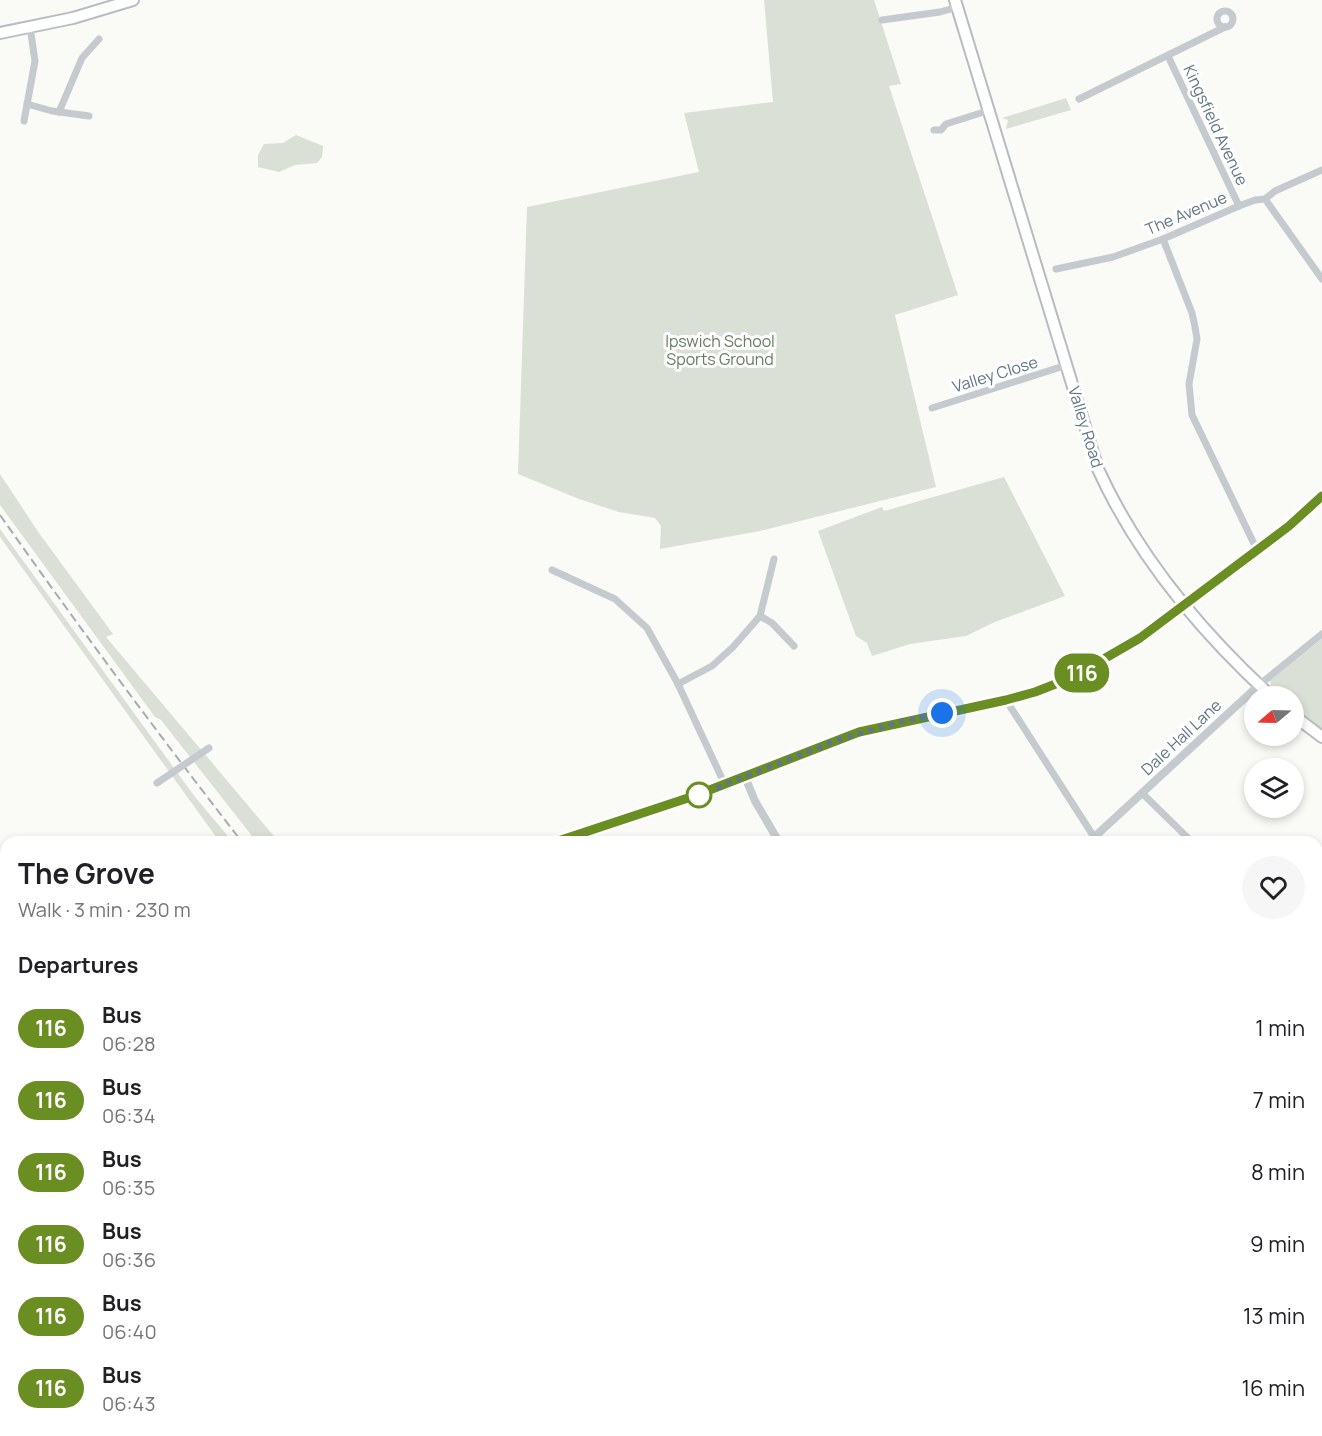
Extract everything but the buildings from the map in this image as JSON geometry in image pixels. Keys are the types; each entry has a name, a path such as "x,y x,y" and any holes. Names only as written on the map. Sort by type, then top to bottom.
{"main road":[{"path":"0,33 91,14 133,0"},
{"name":"Valley Road","path":"957,4 1095,461 1109,494 1141,547 1183,605 1259,685"},
{"path":"1304,723 1322,737"}],"street":[{"path":"882,20 940,12 957,4"},
{"path":"24,121 34,61 30,27"},
{"name":"Kingsfield Avenue","path":"1079,99 1224,27"},
{"path":"59,112 82,58 99,39"},
{"name":"Kingsfield Avenue","path":"1168,56 1239,206"},
{"path":"27,104 89,116"},
{"path":"939,132 946,124 990,110"},
{"name":"The Avenue","path":"1056,269 1113,257 1162,239 1239,206 1265,199 1275,191 1322,170"},
{"path":"1265,199 1322,279"},
{"path":"1162,239 1196,327 1197,339 1189,384 1192,415 1257,550"},
{"name":"Valley Close","path":"932,408 1067,365"},
{"path":"573,836 725,785 859,732 1006,700 1071,678 1140,638 1289,526 1322,496"},
{"path":"678,684 712,666 733,647 760,616 774,559"},
{"path":"552,570 615,599 647,628 678,684 725,785"},
{"path":"760,616 772,623 794,646"},
{"name":"Dale Hall Lane","path":"1095,836 1259,685 1322,634"},
{"path":"1006,700 1090,836"},
{"path":"157,783 209,748"},
{"path":"745,777 755,801 775,836"},
{"path":"1142,793 1186,836"}],"green space":[{"name":"Ipswich School Sports Ground","path":"764,0 874,0 901,84 889,86 958,295 895,315 936,487 760,531 660,549 661,526 655,518 619,512 579,499 518,474 527,207 699,172 684,113 773,102"},
{"path":"1066,98 1071,110 1006,129 1008,120 1002,118"},
{"path":"296,135 323,146 322,157 317,163 295,165 279,172 258,167 258,155 264,144 283,143"},
{"path":"0,474 39,533 113,634 106,637 274,836 252,836 161,720 155,717 0,505"},
{"path":"1004,477 1065,596 995,622 966,636 910,644 872,656 867,643 856,636 818,531 882,507 884,511"},
{"path":"0,529 195,797 228,836 215,836 0,537"},
{"path":"1322,639 1322,729 1304,715 1304,686 1271,686 1270,680"}],"railway":[{"path":"0,515 119,680 237,836"}],"bus line":[{"name":"116","path":"572,836 694,796 859,732 1006,700 1071,678 1140,638 1289,526 1322,496"}],"route":[{"path":"699,795 859,732 942,713"}]}
